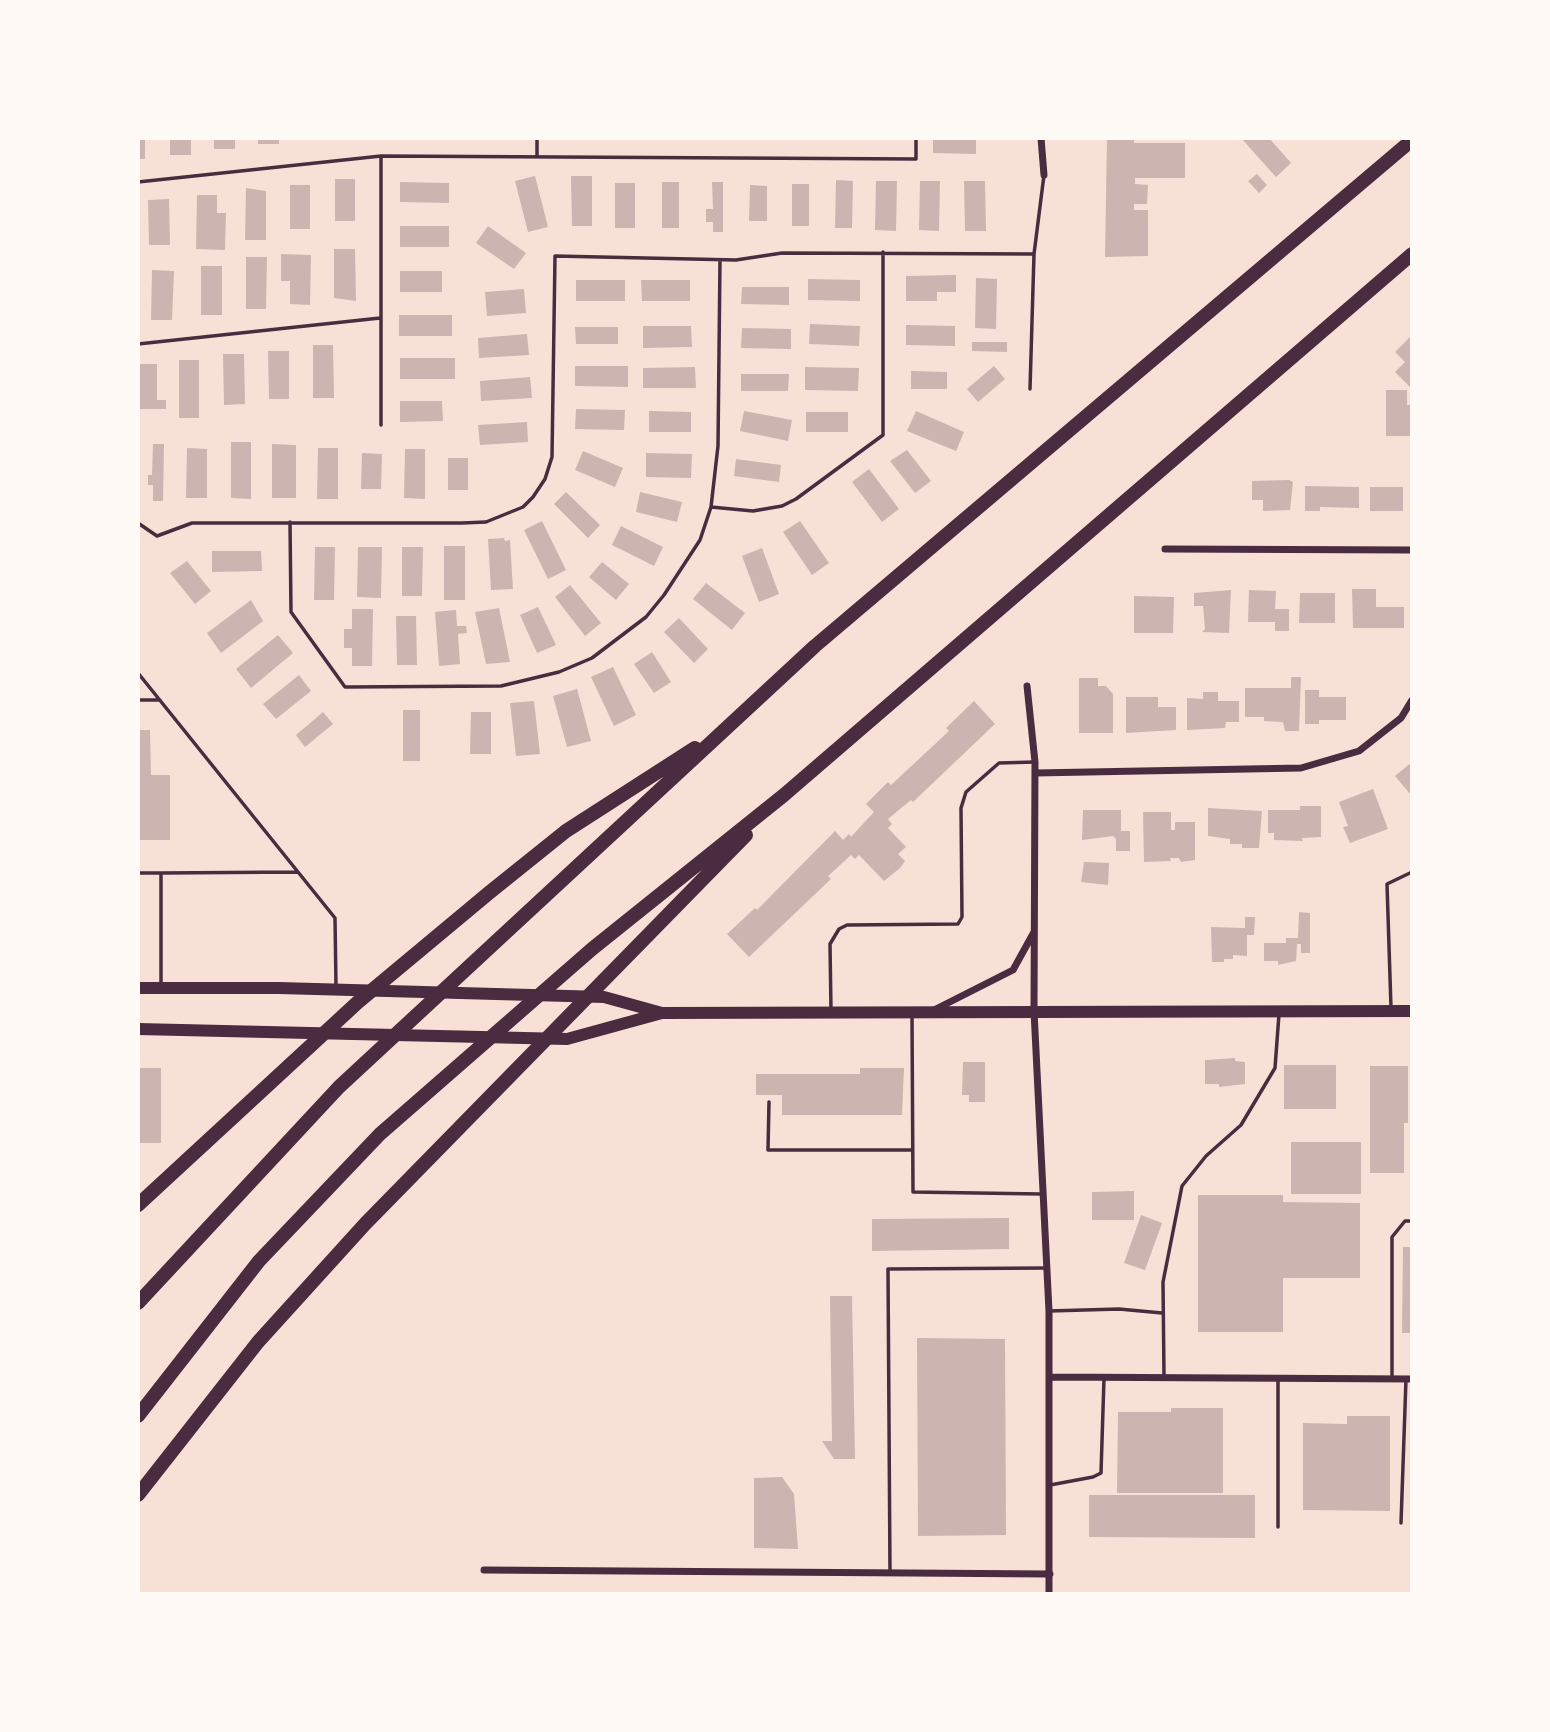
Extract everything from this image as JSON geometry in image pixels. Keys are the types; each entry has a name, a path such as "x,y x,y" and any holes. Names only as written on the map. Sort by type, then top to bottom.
{"highway":[{"path":"1342,199 1404,138"},
{"path":"140,1302 339,1087 816,646 1412,139"},
{"path":"138,1416 259,1261 380,1134 592,949 784,795 1410,256"},
{"path":"138,1205 348,1011 489,892 566,831 729,726"},
{"path":"138,1495 258,1342 416,1169 622,964 784,795"}],"main road":[{"path":"138,988 604,997 662,1013"},
{"path":"138,1029 567,1039 662,1013 1412,1011"}],"street":[{"path":"1041,138 1044,174"},
{"path":"1165,549 1412,550"},
{"path":"1027,686 1035,762 1034,1011 1049,1311 1049,1594"},
{"path":"1035,773 1301,768 1359,751 1401,718 1412,700"},
{"path":"930,1012 1013,970 1034,932"},
{"path":"1050,1377 1409,1379"},
{"path":"484,1570 1049,1574"}],"lane":[{"path":"537,138 537,156"},
{"path":"138,181 381,156 916,159 916,138"},
{"path":"381,156 381,425"},
{"path":"1030,389 1034,254 1044,174"},
{"path":"711,507 753,511 782,506 796,499 883,435 883,252"},
{"path":"138,523 157,536 192,523 485,522 523,507 545,479 552,457 555,256 720,261 774,254 1034,254"},
{"path":"290,522 290,612 345,687 471,688 520,682 559,672 592,658 646,617 683,570 700,540 711,507 718,446 720,261"},
{"path":"138,344 380,318"},
{"path":"138,673 335,918 336,991"},
{"path":"138,700 160,700"},
{"path":"831,1012 830,944 839,929 847,925 958,924 962,917 961,807 966,792 999,763 1035,762"},
{"path":"138,873 298,872"},
{"path":"1391,1011 1387,884 1412,872"},
{"path":"161,873 161,988"},
{"path":"1164,1378 1162,1313 1169,1243 1182,1186 1206,1156 1241,1125 1275,1068 1280,1011"},
{"path":"912,1012 912,1189 916,1192 1043,1194"},
{"path":"769,1102 768,1150 912,1150"},
{"path":"1392,1379 1392,1237 1405,1222 1412,1221"},
{"path":"890,1573 888,1269 1047,1268"},
{"path":"1049,1311 1119,1310 1162,1313"},
{"path":"1051,1485 1101,1473 1104,1378"},
{"path":"1278,1378 1278,1527"},
{"path":"1401,1523 1409,1379"}],"building":[{"path":"138,138 145,138 145,159 138,159"},
{"path":"170,138 191,138 191,155 170,155"},
{"path":"214,138 235,138 235,149 214,149"},
{"path":"258,138 279,138 279,144 258,144"},
{"path":"933,138 976,138 976,154 933,153"},
{"path":"1107,138 1134,138 1134,143 1185,143 1185,178 1135,178 1135,184 1148,185 1147,204 1134,204 1134,210 1148,210 1148,256 1105,257"},
{"path":"1241,138 1269,138 1291,163 1276,177"},
{"path":"1257,174 1267,185 1259,193 1248,181"},
{"path":"535,176 548,227 528,232 515,181"},
{"path":"571,176 592,176 592,226 572,226"},
{"path":"335,179 355,179 355,221 335,221"},
{"path":"836,180 853,181 852,228 835,228"},
{"path":"876,181 897,181 896,231 875,230"},
{"path":"920,181 940,181 939,231 919,230"},
{"path":"964,181 985,181 986,231 965,231"},
{"path":"400,182 449,183 449,203 400,202"},
{"path":"662,182 679,182 679,228 662,228"},
{"path":"712,182 723,182 723,232 713,232 713,222 706,222 706,209 713,209"},
{"path":"615,183 635,183 635,228 615,228"},
{"path":"792,184 809,184 809,226 792,226"},
{"path":"290,185 310,185 310,229 290,229"},
{"path":"750,185 767,186 767,221 749,221"},
{"path":"246,188 266,191 266,240 245,240"},
{"path":"197,195 217,195 217,213 226,213 225,250 196,249"},
{"path":"169,199 170,245 149,245 148,200"},
{"path":"400,226 449,226 449,247 400,247"},
{"path":"488,226 526,253 514,269 476,243"},
{"path":"334,249 355,249 356,301 334,298"},
{"path":"281,254 311,255 310,305 290,304 290,281 281,281"},
{"path":"246,257 267,257 266,309 246,309"},
{"path":"201,266 222,266 222,315 201,315"},
{"path":"152,270 174,271 172,320 151,320"},
{"path":"400,271 442,271 442,292 400,292"},
{"path":"956,275 956,292 937,292 937,301 906,301 906,276"},
{"path":"976,278 997,279 996,329 975,328"},
{"path":"808,279 860,280 860,301 808,300"},
{"path":"576,280 625,280 625,301 576,301"},
{"path":"641,280 690,280 690,301 642,301"},
{"path":"742,287 789,287 789,305 741,304"},
{"path":"524,289 526,313 487,316 485,292"},
{"path":"399,315 452,315 452,336 399,336"},
{"path":"810,324 860,326 859,346 809,344"},
{"path":"906,325 955,326 955,346 906,345"},
{"path":"643,326 691,326 692,347 643,348"},
{"path":"575,327 618,327 618,344 576,344"},
{"path":"742,328 791,329 791,349 741,348"},
{"path":"527,334 529,355 479,358 478,338"},
{"path":"1412,335 1410,387 1395,372 1405,362 1395,352"},
{"path":"972,342 1007,342 1007,352 972,351"},
{"path":"313,345 333,345 334,398 313,398"},
{"path":"268,351 289,351 289,399 269,399"},
{"path":"223,354 244,354 245,404 224,405"},
{"path":"400,358 455,358 455,379 400,379"},
{"path":"179,360 199,360 199,418 179,418"},
{"path":"138,364 157,364 157,400 166,400 166,409 138,409"},
{"path":"575,366 628,366 628,387 575,386"},
{"path":"994,366 1005,379 978,402 967,389"},
{"path":"695,367 696,388 643,388 643,368"},
{"path":"805,367 859,368 858,391 805,390"},
{"path":"911,371 947,372 947,389 911,389"},
{"path":"741,374 789,374 788,391 741,391"},
{"path":"530,377 532,398 481,401 480,381"},
{"path":"1386,390 1407,390 1407,405 1412,405 1412,436 1386,436"},
{"path":"400,401 442,401 443,421 400,422"},
{"path":"576,409 625,410 624,430 575,429"},
{"path":"649,411 691,412 691,432 649,432"},
{"path":"744,411 792,420 788,441 740,431"},
{"path":"916,411 964,432 956,451 907,431"},
{"path":"806,412 848,412 848,432 806,432"},
{"path":"527,422 528,442 480,445 478,425"},
{"path":"231,442 251,442 251,499 231,498"},
{"path":"153,444 164,444 163,501 153,501 153,485 148,485 148,475 152,475"},
{"path":"272,444 296,445 296,498 272,498"},
{"path":"187,448 207,449 207,498 186,498"},
{"path":"318,448 338,448 338,499 317,499"},
{"path":"405,449 425,449 425,499 404,498"},
{"path":"907,450 931,481 915,493 890,461"},
{"path":"583,451 623,468 615,487 575,470"},
{"path":"362,453 382,454 381,489 361,489"},
{"path":"646,453 692,454 691,478 646,477"},
{"path":"448,458 468,458 468,490 448,490"},
{"path":"736,459 781,465 779,482 734,476"},
{"path":"869,469 899,509 882,522 852,482"},
{"path":"1252,481 1293,482 1290,510 1263,511 1263,500 1252,500"},
{"path":"1305,486 1359,487 1359,508 1320,507 1320,511 1305,511"},
{"path":"1370,487 1403,487 1403,511 1370,511"},
{"path":"566,492 600,525 588,538 554,504"},
{"path":"640,492 682,502 677,522 636,512"},
{"path":"542,521 566,570 548,579 524,530"},
{"path":"800,521 829,563 812,575 783,532"},
{"path":"621,526 663,547 654,566 612,545"},
{"path":"504,538 505,541 510,540 513,589 491,590 488,539"},
{"path":"444,546 465,546 465,600 444,600"},
{"path":"315,547 335,547 334,600 314,600"},
{"path":"358,547 382,547 381,598 357,597"},
{"path":"402,547 423,547 422,596 402,596"},
{"path":"762,548 779,594 759,602 742,556"},
{"path":"212,551 261,551 262,571 212,572"},
{"path":"187,561 211,591 195,604 170,573"},
{"path":"602,562 629,584 616,600 589,577"},
{"path":"706,583 745,613 732,630 693,599"},
{"path":"570,585 601,623 585,636 555,597"},
{"path":"1352,589 1376,589 1376,607 1404,607 1404,628 1353,628"},
{"path":"1231,590 1229,633 1202,632 1205,629 1203,606 1194,606 1194,593"},
{"path":"1249,590 1276,591 1275,609 1289,609 1289,631 1275,631 1275,622 1248,622"},
{"path":"1300,593 1335,593 1335,623 1299,623"},
{"path":"1134,596 1174,597 1173,633 1134,633"},
{"path":"251,600 263,621 221,653 207,633"},
{"path":"538,607 556,645 537,653 520,615"},
{"path":"499,608 510,662 486,664 475,612"},
{"path":"352,609 373,609 372,666 352,666 352,648 344,648 344,629 352,629"},
{"path":"456,610 457,626 466,626 467,633 458,634 460,664 439,666 435,612"},
{"path":"396,616 416,616 417,665 397,665"},
{"path":"679,618 708,649 694,663 664,632"},
{"path":"278,635 293,653 251,688 236,669"},
{"path":"652,652 671,682 654,693 634,664"},
{"path":"613,667 636,715 614,726 591,677"},
{"path":"299,675 311,691 276,719 263,704"},
{"path":"1291,677 1301,677 1299,731 1285,731 1283,722 1264,721 1264,717 1245,717 1245,688 1291,688"},
{"path":"1079,678 1098,678 1098,686 1106,686 1113,694 1113,733 1079,733"},
{"path":"577,689 591,741 567,747 553,696"},
{"path":"1305,690 1319,690 1319,697 1346,697 1346,720 1319,720 1319,724 1305,724"},
{"path":"1203,692 1218,692 1218,701 1239,701 1239,722 1226,722 1225,728 1187,730 1187,698 1203,699"},
{"path":"1126,697 1158,697 1158,707 1176,707 1176,730 1126,733"},
{"path":"534,701 540,754 516,756 510,703"},
{"path":"974,701 995,724 913,802 911,800 888,819 892,824 888,828 906,847 898,854 905,861 900,868 884,881 859,855 855,859 851,855 828,876 831,879 749,957 727,934 755,908 757,910 835,831 843,840 849,834 851,837 874,812 866,804 888,782 891,785 949,731 946,728"},
{"path":"403,710 420,710 420,761 403,761"},
{"path":"323,712 333,724 305,747 296,735"},
{"path":"471,712 491,712 491,754 470,754"},
{"path":"138,730 150,730 151,775 170,775 170,840 138,840"},
{"path":"1412,762 1412,796 1395,776"},
{"path":"1373,789 1388,829 1350,843 1343,827 1348,826 1339,802"},
{"path":"1300,806 1321,806 1321,837 1302,838 1303,841 1274,840 1274,833 1268,833 1268,810 1300,810"},
{"path":"1208,808 1262,811 1259,848 1242,848 1242,844 1230,844 1230,839 1208,836"},
{"path":"1083,810 1121,810 1121,831 1130,831 1130,851 1116,851 1116,839 1113,836 1082,840"},
{"path":"1143,812 1171,812 1171,830 1175,830 1175,822 1195,822 1195,860 1181,862 1179,858 1170,858 1171,861 1144,862"},
{"path":"1084,862 1109,863 1108,885 1081,882"},
{"path":"1299,912 1310,913 1310,953 1301,953 1301,944 1297,944 1296,961 1278,965 1278,961 1264,961 1264,943 1286,943 1286,938 1298,938"},
{"path":"1245,917 1255,917 1254,935 1247,935 1247,956 1233,955 1233,959 1224,959 1224,962 1212,962 1211,927 1245,928"},
{"path":"1235,1058 1235,1061 1245,1062 1245,1084 1219,1087 1219,1084 1205,1084 1205,1060"},
{"path":"963,1062 985,1062 985,1102 969,1102 969,1095 962,1095"},
{"path":"1284,1065 1336,1065 1336,1109 1284,1109"},
{"path":"1370,1066 1408,1066 1408,1123 1404,1123 1404,1173 1370,1173"},
{"path":"138,1068 161,1068 161,1143 138,1143"},
{"path":"860,1068 904,1068 902,1115 782,1115 782,1095 756,1095 756,1074 860,1074"},
{"path":"1291,1142 1361,1142 1361,1194 1291,1194"},
{"path":"1134,1191 1134,1220 1092,1220 1092,1192"},
{"path":"1198,1195 1283,1195 1283,1202 1360,1203 1360,1278 1283,1278 1283,1332 1198,1332"},
{"path":"1141,1215 1162,1223 1145,1270 1124,1263"},
{"path":"1009,1218 1009,1249 872,1251 872,1219"},
{"path":"1403,1247 1412,1247 1412,1333 1402,1333"},
{"path":"830,1296 852,1296 855,1459 834,1459 822,1441 832,1441"},
{"path":"917,1338 1005,1339 1006,1535 918,1536"},
{"path":"1171,1408 1223,1408 1223,1493 1117,1493 1118,1412 1171,1412"},
{"path":"1347,1416 1390,1416 1390,1511 1303,1510 1303,1423 1347,1424"},
{"path":"782,1477 794,1494 798,1549 754,1548 754,1478"},
{"path":"1089,1495 1255,1495 1255,1538 1089,1537"}]}
